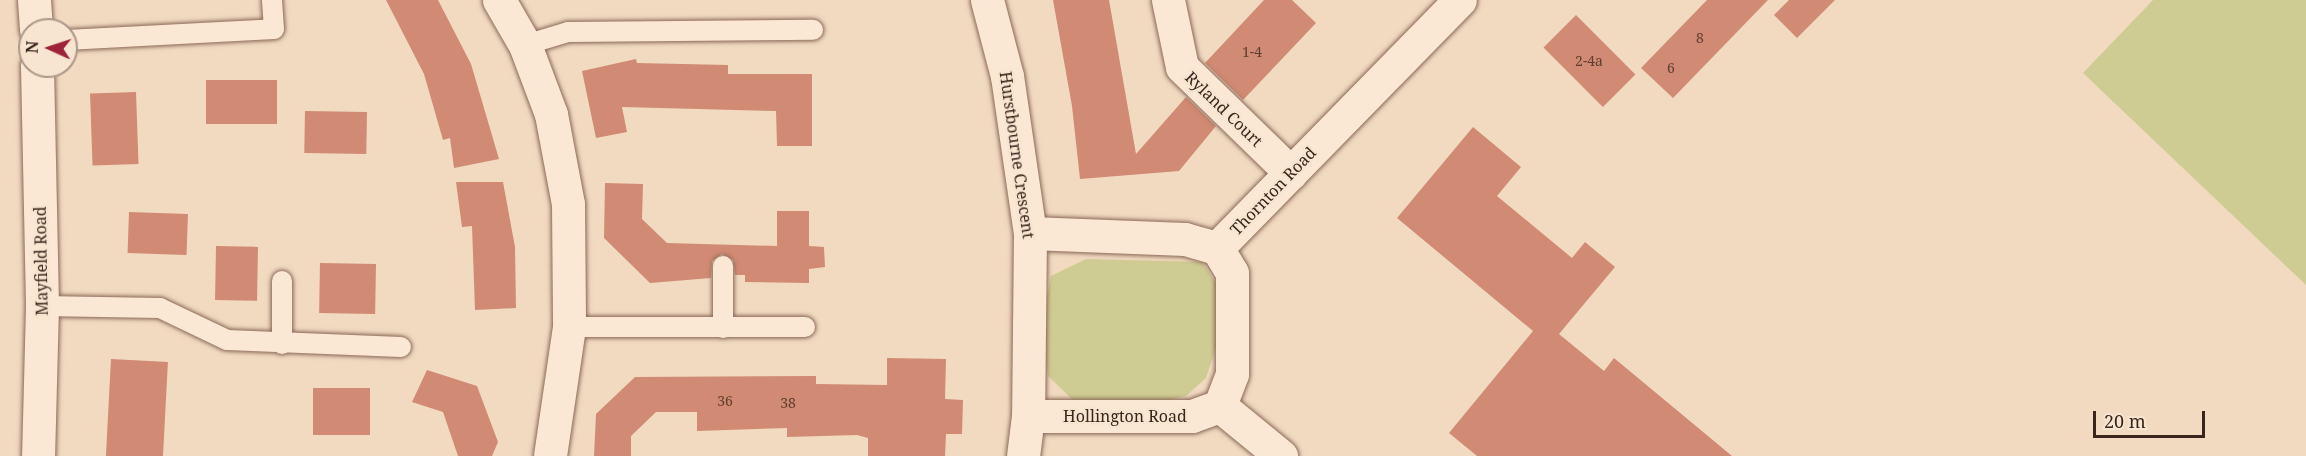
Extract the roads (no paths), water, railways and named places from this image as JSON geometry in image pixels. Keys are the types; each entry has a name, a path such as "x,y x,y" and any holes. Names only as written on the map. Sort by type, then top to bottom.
{"street":[{"path":"34,0 35,18"},
{"path":"499,0 525,45 551,114 568,204 570,327 550,456"},
{"name":"Hurstbourne Crescent","path":"987,0 1007,76 1030,233 1028,416 1023,456"},
{"name":"Ryland Court","path":"1168,0 1182,67 1290,173"},
{"name":"Thornton Road","path":"1030,233 1185,239 1217,248 1460,0"},
{"name":"Mayfield Road","path":"37,78 42,306 38,456"},
{"path":"1217,248 1232,273 1232,374 1220,406 1281,456"},
{"name":"Hollington Road","path":"1028,416 1192,416 1220,406"}],"lane":[{"path":"78,39 274,29 272,0"},
{"path":"525,45 568,32 813,30"},
{"path":"723,266 723,328"},
{"path":"282,281 282,344"},
{"path":"42,306 160,308 227,340 401,347"},
{"path":"570,327 805,327"}]}
